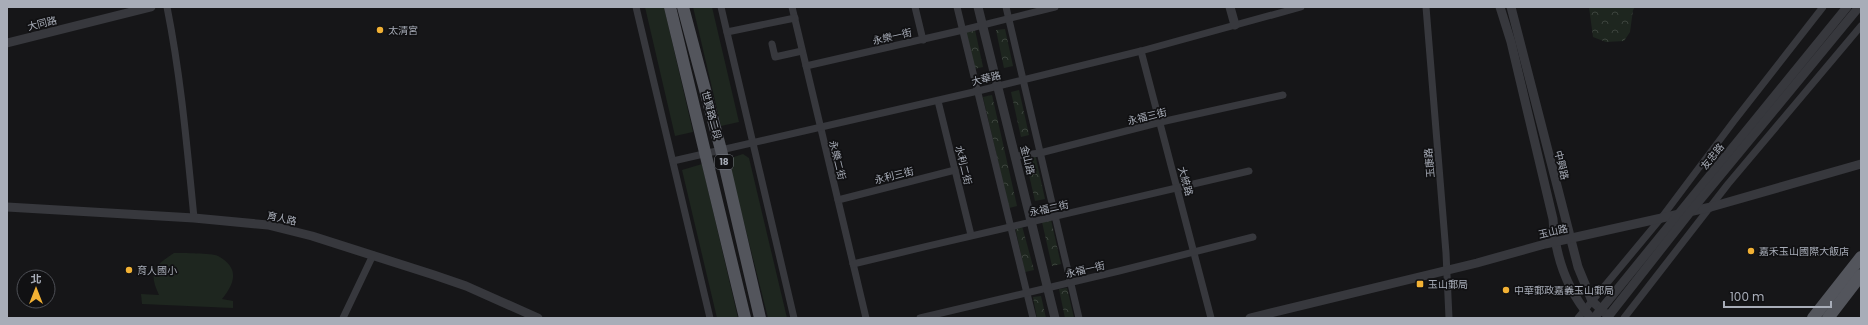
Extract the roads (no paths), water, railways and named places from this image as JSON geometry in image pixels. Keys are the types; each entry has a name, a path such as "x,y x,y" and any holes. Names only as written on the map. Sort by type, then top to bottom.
{"main road":[{"name":"世賢路二段","path":"670,7 690,96 706,154 745,318"},
{"name":"世賢路二段","path":"683,7 721,150 760,318"},
{"path":"1813,318 1861,257"},
{"path":"1828,318 1861,275"}],"street":[{"name":"大同路","path":"7,43 152,7"},
{"path":"167,7 176,50 181,88 194,218"},
{"path":"636,7 710,318"},
{"path":"721,7 794,318"},
{"name":"永樂二街","path":"792,7 866,318"},
{"path":"915,7 923,40"},
{"path":"958,7 1033,318"},
{"name":"金山路","path":"978,7 1055,318"},
{"name":"金山路","path":"1006,7 1079,318"},
{"name":"永樂一街","path":"806,66 923,40 1055,7"},
{"path":"1230,7 1235,25"},
{"name":"大華路","path":"673,161 938,101 1142,50 1301,7"},
{"name":"玉康路","path":"1426,7 1447,270 1449,318"},
{"name":"中興路","path":"1500,7 1511,42 1551,212 1554,242 1570,288 1584,310 1593,318"},
{"name":"中興路","path":"1511,7 1578,266 1592,301 1609,317"},
{"name":"友忠路","path":"1578,318 1662,217 1734,121 1823,7"},
{"name":"友忠路","path":"1593,318 1680,214 1846,7"},
{"name":"友忠路","path":"1609,317 1691,211 1859,7"},
{"path":"727,32 795,18"},
{"path":"1624,318 1711,206 1861,26"},
{"path":"772,44 774,57 802,51"},
{"name":"大統路","path":"1142,50 1211,318"},
{"name":"永福三街","path":"1016,156 1040,153 1161,122 1283,95"},
{"name":"水利二街","path":"938,101 971,235"},
{"name":"玉山路","path":"1250,318 1447,270 1554,242 1637,225 1861,164"},
{"name":"永利三街","path":"838,200 955,170"},
{"name":"永福二街","path":"853,264 971,235 1056,217 1249,171"},
{"name":"育人路","path":"7,207 194,218 268,225 312,236 466,286 538,318"},
{"name":"永福一街","path":"920,318 1070,283 1253,237"},
{"path":"343,318 373,255"}],"place":[{"name":"太清宮","path":"380,30"},
{"name":"嘉禾玉山國際大飯店","path":"1751,251"},
{"name":"育人國小","path":"129,270"},
{"name":"玉山郵局","path":"1420,284"},
{"name":"中華郵政嘉義玉山郵局","path":"1506,290"}]}
